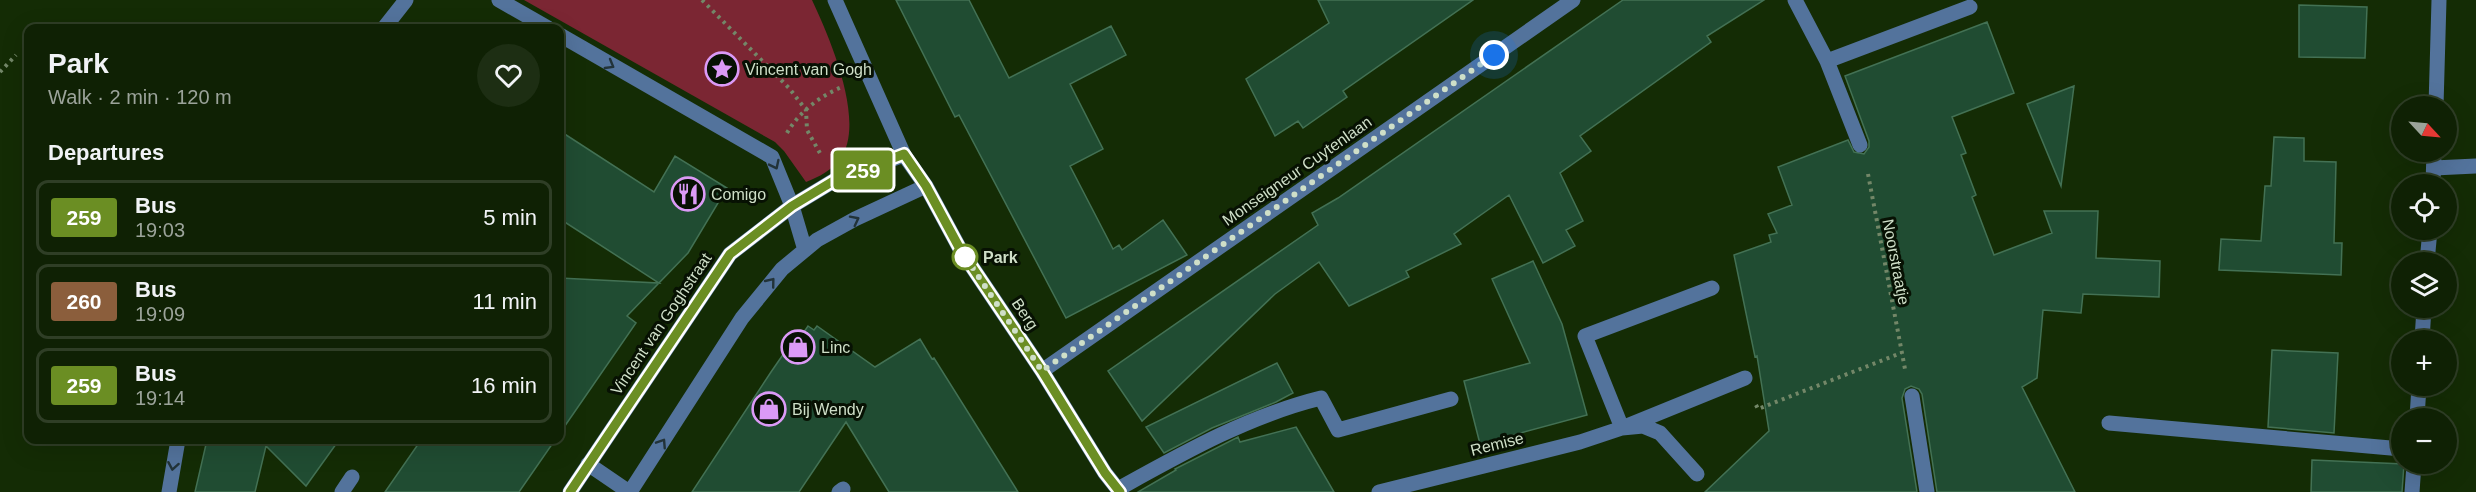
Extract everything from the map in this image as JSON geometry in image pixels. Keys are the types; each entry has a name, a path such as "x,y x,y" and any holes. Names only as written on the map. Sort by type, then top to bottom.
{"street":[{"path":"387,24 406,0"},
{"path":"498,0 541,24"},
{"path":"835,0 904,154"},
{"name":"Monseigneur Cuytenlaan","path":"1042,371 1573,0"},
{"path":"1796,0 1827,61 1860,145"},
{"path":"2436,96 2439,0"},
{"path":"1827,61 1970,7"},
{"path":"564,37 772,157 792,206 806,250"},
{"name":"Berg","path":"904,154 926,186 960,249 1042,371 1105,473 1119,490"},
{"name":"Vincent van Goghstraat","path":"570,492 730,254 792,206 835,180 904,154"},
{"path":"2434,162 2434,174"},
{"path":"2434,168 2476,166"},
{"path":"588,464 630,492 742,318 782,269 817,240 855,219 926,186"},
{"path":"1622,428 1585,336 1712,288"},
{"name":"Remise","path":"1379,492 1580,442 1622,428 1745,378"},
{"path":"1912,396 1927,492"},
{"path":"1119,490 1212,438 1288,406 1321,398 1338,430 1451,399"},
{"path":"2109,423 2391,448"},
{"name":"Remise","path":"1622,428 1643,426 1660,433 1697,474"},
{"path":"169,492 177,444"},
{"path":"2412,492 2413,474"},
{"path":"342,492 352,477"}],"path":[{"path":"702,0 789,88 806,110 807,130 835,180"},
{"path":"0,72 16,55"},
{"path":"806,110 828,93 869,74"},
{"name":"Noorstraatje","path":"1745,378 1758,409 1901,353 1868,174"}],"shaded area":[{"path":"524,0 812,0 843,80 847,102 849,124 847,143 840,159 825,173 806,182 775,142"}],"building":[{"path":"896,0 969,0 1009,78 1111,26 1126,55 1070,84 1103,149 1070,166 1113,249 1119,245 1122,250 1163,220 1187,255 1066,318 959,115 955,117"},
{"path":"1318,0 1473,0 1343,91 1347,97 1303,128 1298,121 1275,136 1246,79 1329,23"},
{"path":"1623,0 1764,0 1707,36 1711,42 1580,136 1591,151 1560,173 1583,221 1566,230 1575,246 1543,263 1509,195 1454,234 1461,244 1406,271 1409,277 1349,306 1319,262 1275,294 1142,421 1108,371 1318,225 1312,213 1338,198"},
{"path":"2299,5 2367,7 2365,58 2299,57"},
{"path":"1987,22 2014,93 1952,117 1966,153 1961,155 1976,195 1972,197 1994,255 2052,233 2044,211 2098,211 2096,258 2160,261 2159,297 2083,294 2081,313 2043,310 2037,378 2022,387 2075,492 1937,492 1922,394 1919,389 1911,386 1905,389 1902,398 1917,492 1705,492 1769,431 1757,356 1755,357 1734,255 1771,242 1769,235 1777,233 1768,214 1792,205 1778,167 1848,140 1854,152 1864,154 1869,147 1869,141 1845,76"},
{"path":"2074,86 2061,186 2027,104"},
{"path":"564,134 654,192 675,156 727,188 688,253 659,283 564,222"},
{"path":"2274,137 2304,138 2304,161 2336,162 2334,243 2342,243 2341,275 2219,270 2221,239 2261,241 2265,186 2271,186"},
{"path":"1533,261 1562,324 1587,415 1480,444 1464,381 1530,363 1492,279"},
{"path":"564,278 659,283 627,316 636,323 564,427"},
{"path":"808,326 814,330 817,326 875,367 920,339 1018,492 889,492 846,422 799,492 692,492 800,330 804,332"},
{"path":"2272,350 2338,353 2334,433 2268,427"},
{"path":"1277,363 1293,393 1276,402 1212,428 1164,453 1146,427"},
{"path":"1296,427 1334,492 1138,492 1175,469 1238,437 1240,442"},
{"path":"206,444 336,444 306,486 266,446 255,492 195,492"},
{"path":"418,444 552,444 519,492 385,492"},
{"path":"2312,460 2391,463 2391,474 2403,474 2402,492 2311,492"}],"bus line":[{"name":"259","path":"570,492 730,254 792,206 835,180 904,154 926,186 960,249 1042,371 1105,473 1120,492"}],"place":[{"name":"Vincent van Gogh","path":"722,69"},
{"name":"Comigo","path":"688,194"},
{"name":"Park","path":"965,257"},
{"name":"Linc","path":"798,347"},
{"name":"Bij Wendy","path":"769,409"}],"route":[{"path":"965,257 960,249 1042,371 1494,55"}]}
